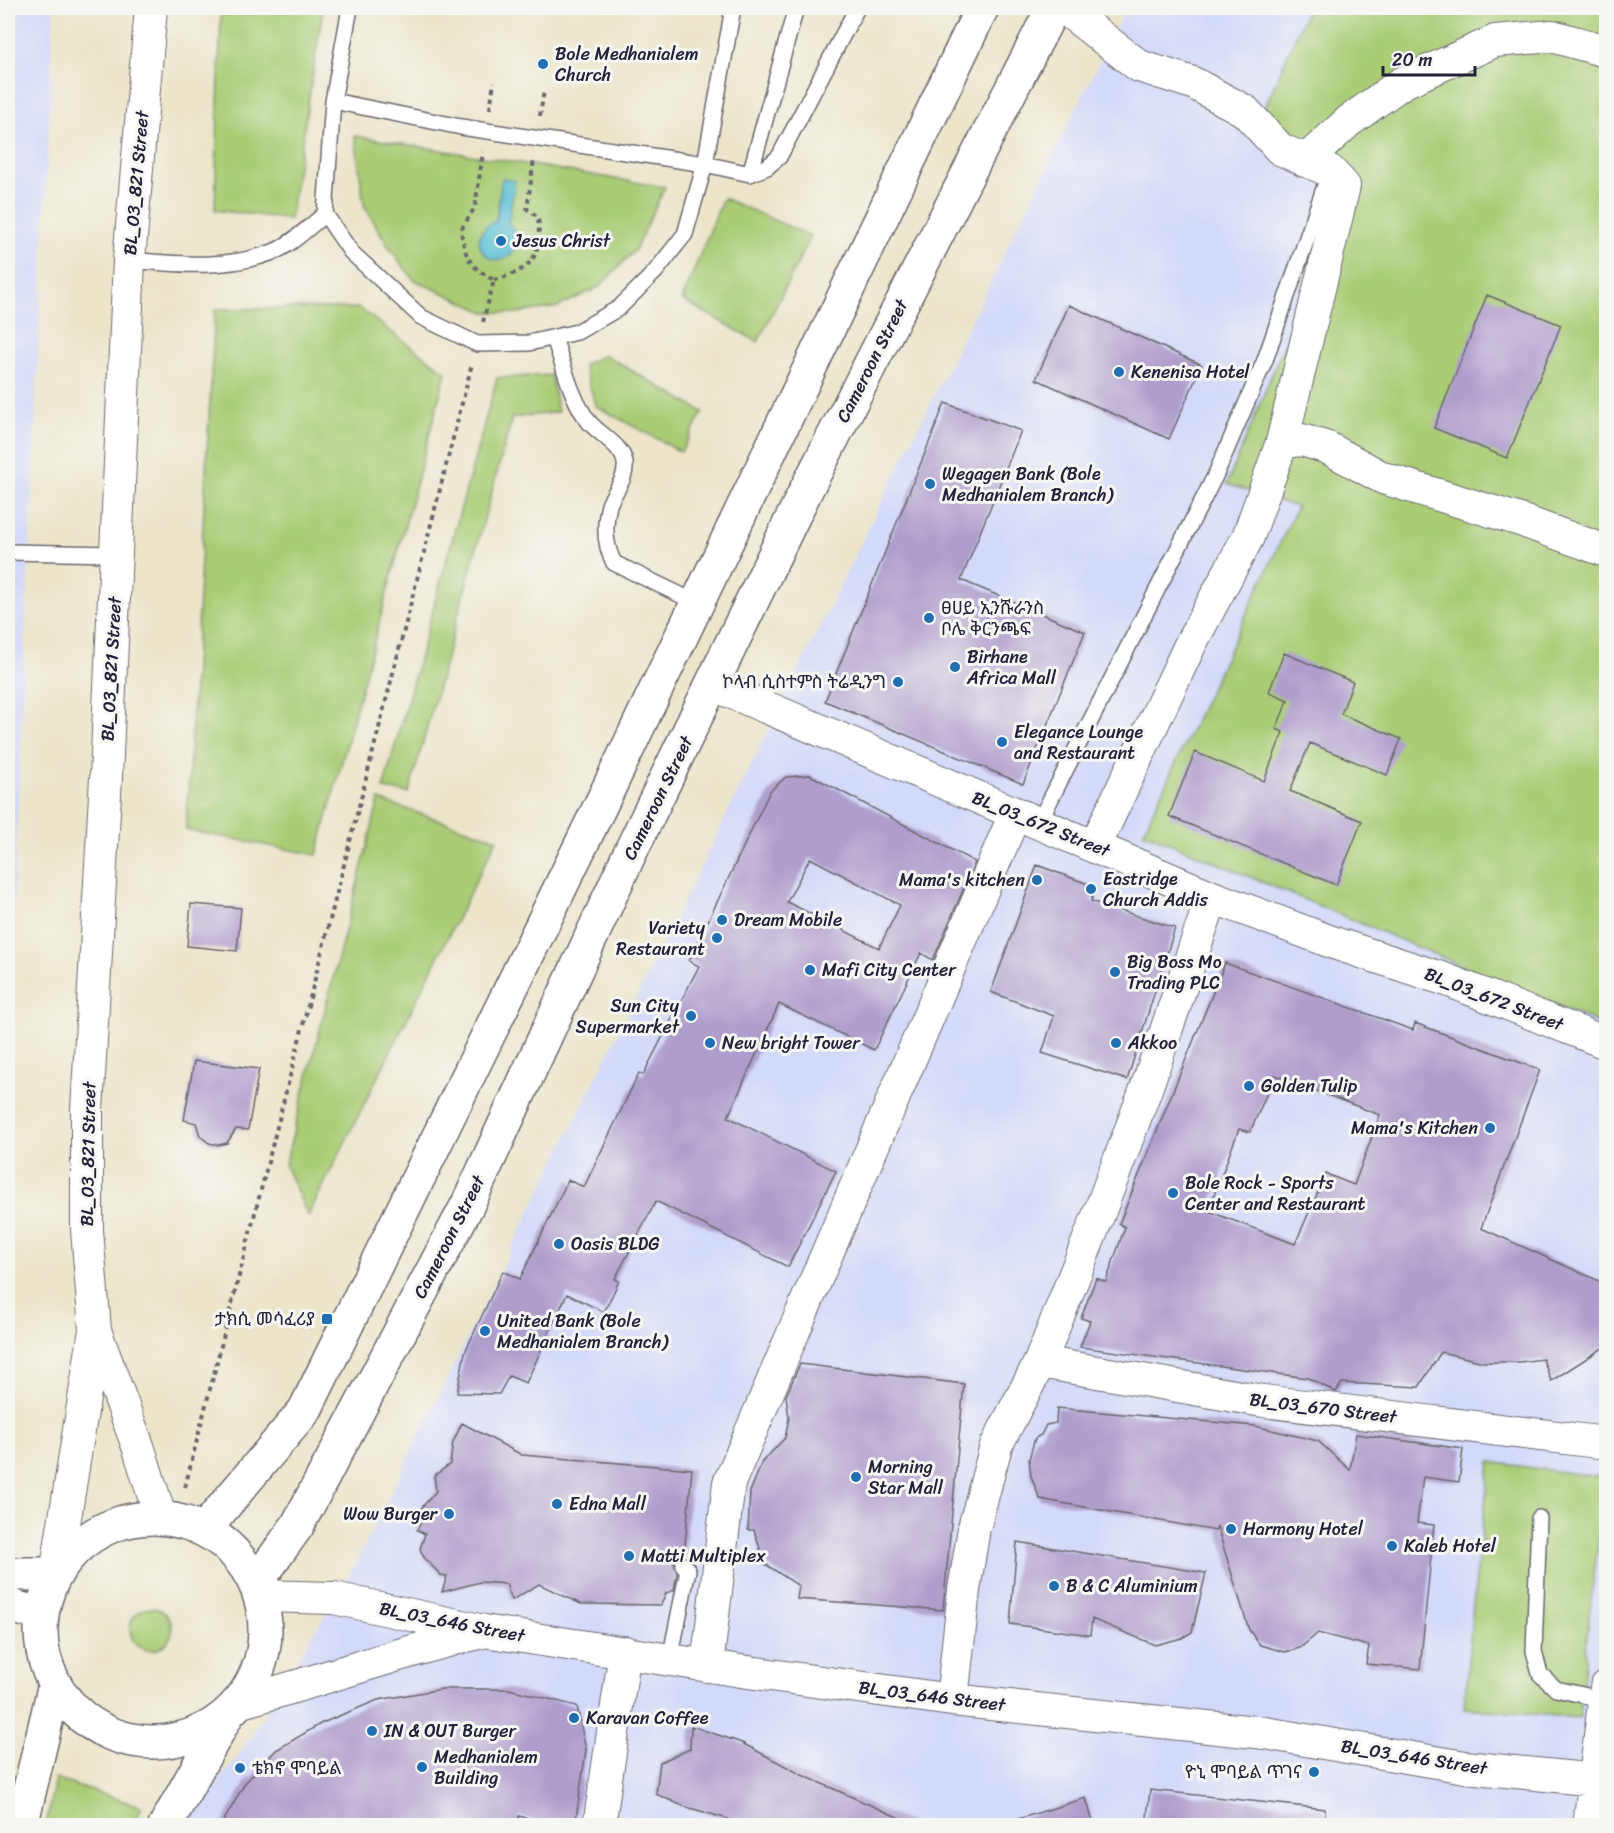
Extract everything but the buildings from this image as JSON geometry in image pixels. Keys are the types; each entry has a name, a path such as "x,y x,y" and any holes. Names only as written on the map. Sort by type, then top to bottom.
{"main road":[{"path":"181,1523 304,1410 697,603 982,8"},
{"name":"Cameroon Street","path":"258,1589 297,1526 468,1204 629,855 714,685 805,492 1053,8"},
{"path":"763,466 805,492"},
{"path":"165,1826 233,1709 257,1675 265,1645 265,1614 258,1589 235,1552 181,1523 141,1518 107,1527 78,1546 56,1574 42,1615 41,1636 45,1661 54,1684 76,1712 106,1732 140,1743 175,1742 233,1709"},
{"path":"8,1574 56,1574"},
{"path":"8,1605 42,1615"},
{"path":"21,1826 54,1684"}],"street":[{"name":"BL_03_821 Street","path":"95,1330 87,1230 87,1110 129,260 151,8"},
{"path":"1064,8 1139,66 1193,83 1245,111 1280,149 1318,166 1344,186 1282,442 1248,537 1191,643 1095,846"},
{"path":"1318,166 1349,121 1402,83 1496,41 1552,36 1606,51"},
{"path":"1282,442 1302,440 1328,448 1383,478 1520,520 1606,551"},
{"name":"BL_03_672 Street","path":"714,685 1212,897 1337,944 1447,980 1606,1043"},
{"path":"707,1666 729,1483 1026,819"},
{"path":"952,1700 964,1590 974,1528 996,1446 1040,1362 1146,1089 1212,897"},
{"path":"95,1330 140,1449 181,1523"},
{"path":"56,1574 95,1330"},
{"name":"BL_03_670 Street","path":"1040,1362 1263,1401 1606,1443"},
{"name":"BL_03_646 Street","path":"258,1589 334,1598 484,1631 707,1666 952,1700 1265,1733 1465,1767 1601,1781"},
{"path":"233,1709 433,1644 484,1631"},
{"path":"599,1826 625,1652"},
{"path":"1588,1826 1601,1781 1606,1694"}],"lane":[{"path":"350,8 333,101 325,214 351,252 421,317 477,344 529,344 577,332 620,308 655,272 686,234 705,164 733,8"},
{"path":"750,174 796,8"},
{"path":"333,101 487,129 705,164 750,174 767,167 779,157 856,8"},
{"path":"1026,819 1216,474 1265,360 1318,166"},
{"path":"129,260 207,265 274,252 325,214"},
{"path":"554,338 577,405 590,423 623,455 624,474 609,505 606,536 608,551 614,563 697,603"},
{"path":"8,552 116,554"},
{"path":"1539,1518 1534,1651 1540,1674 1556,1689 1606,1694"},
{"path":"670,1659 688,1570 683,1565"}],"path":[{"path":"494,82 475,207 461,230 465,256 478,271 494,280 514,275 529,266 538,251 538,217 527,209 544,90"},
{"path":"181,1523 494,280"}],"shaded area":[{"path":"8,8 54,8 8,1020"},
{"path":"1126,8 1308,8 1259,121 1356,170 1227,483 1298,507 1144,832 1606,1026 1606,1825 179,1826 239,1756 355,1565"}],"green space":[{"path":"221,8 323,8 290,219 215,210"},
{"path":"1308,8 1606,8 1606,1026 1143,832 1297,507 1227,484 1356,170 1259,121"},
{"path":"355,136 665,187 635,250 599,287 558,307 516,313 485,312 414,280 388,246 364,205"},
{"path":"723,198 811,236 758,342 682,300"},
{"path":"359,308 446,372 317,855 186,830 215,309"},
{"path":"605,355 703,412 681,452 596,406 583,365"},
{"path":"551,375 558,412 512,418 409,793 383,789 497,378"},
{"path":"379,800 497,839 308,1216 285,1165"},
{"path":"1490,1462 1606,1478 1589,1616 1580,1718 1464,1708 1473,1605"},
{"path":"151,1608 166,1614 172,1629 166,1644 151,1650 136,1644 130,1629 136,1614"},
{"path":"55,1779 142,1807 133,1825 46,1825"}],"water":[{"path":"502,178 515,181 508,224 516,233 517,246 509,256 500,260 491,259 484,253 480,246 480,237 485,228 496,221"}],"place":[{"name":"Bole Medhanialem Church","path":"543,64"},
{"name":"Jesus Christ","path":"501,241"},
{"name":"Kenenisa Hotel","path":"1119,372"},
{"name":"Wegagen Bank (Bole Medhanialem Branch)","path":"930,484"},
{"name":"ፀሀይ ኢንሹራንስ ቦሌ ቅርንጫፍ","path":"929,618"},
{"name":"Birhane Africa Mall","path":"955,667"},
{"name":"ኮላብ ሲስተምስ ትሬዲንግ","path":"898,682"},
{"name":"Elegance Lounge and Restaurant","path":"1002,742"},
{"name":"Mama's kitchen","path":"1037,880"},
{"name":"Eastridge Church Addis","path":"1091,889"},
{"name":"Dream Mobile","path":"722,920"},
{"name":"Variety Restaurant","path":"717,938"},
{"name":"Mafi City Center","path":"810,970"},
{"name":"Big Boss Mo Trading PLC","path":"1115,972"},
{"name":"Sun City Supermarket","path":"691,1016"},
{"name":"New bright Tower","path":"710,1043"},
{"name":"Akkoo","path":"1116,1043"},
{"name":"Golden Tulip","path":"1249,1086"},
{"name":"Mama's Kitchen","path":"1490,1128"},
{"name":"Bole Rock - Sports Center and Restaurant","path":"1173,1193"},
{"name":"Oasis BLDG","path":"559,1244"},
{"name":"ታክሲ መሳፈሪያ","path":"327,1319"},
{"name":"United Bank (Bole Medhanialem Branch)","path":"485,1331"},
{"name":"Morning Star Mall","path":"856,1477"},
{"name":"Edna Mall","path":"557,1504"},
{"name":"Wow Burger","path":"449,1514"},
{"name":"Harmony Hotel","path":"1231,1529"},
{"name":"Kaleb Hotel","path":"1392,1546"},
{"name":"Matti Multiplex","path":"629,1556"},
{"name":"B & C Aluminium","path":"1054,1586"},
{"name":"Karavan Coffee","path":"574,1718"},
{"name":"IN & OUT Burger","path":"372,1731"},
{"name":"Medhanialem Building","path":"422,1767"},
{"name":"ቴክኖ ሞባይል","path":"240,1768"},
{"name":"ዮኒ ሞባይል ጥገና","path":"1314,1772"}]}
